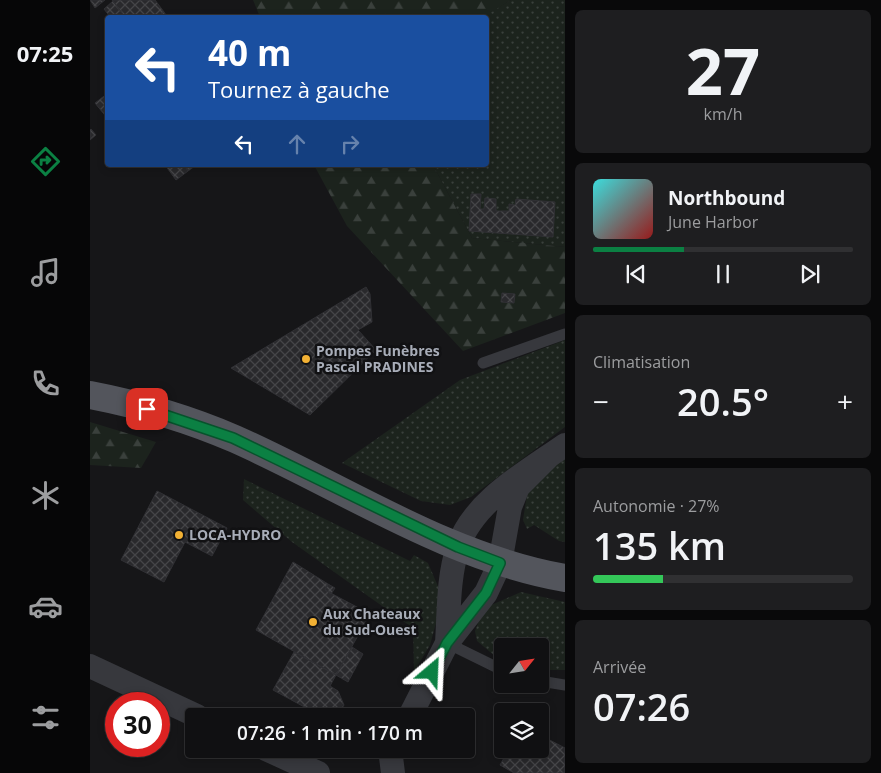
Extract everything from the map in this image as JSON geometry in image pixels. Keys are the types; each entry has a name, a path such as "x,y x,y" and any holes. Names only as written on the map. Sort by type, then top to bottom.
{"main road":[{"path":"90,395 130,403 233,438 458,547 500,563 565,578"}],"street":[{"path":"447,643 451,582 458,547 469,525 506,485 556,451"},
{"path":"414,708 447,643 486,593 500,563 510,507 518,487 556,451"},
{"path":"90,666 185,710"},
{"path":"286,758 318,773"},
{"path":"391,758 393,773"}],"lane":[{"path":"483,363 565,334"},
{"path":"447,643 494,666"},
{"path":"549,682 565,685"}],"green space":[{"path":"253,0 511,0 487,15 259,15"},
{"path":"511,0 565,0 565,247 472,238 434,167 489,167 489,15 485,15"},
{"path":"315,167 434,167 472,238 565,247 565,313 463,351 347,226"},
{"path":"565,340 565,427 471,497 450,505 421,501 342,463 460,380"},
{"path":"90,422 156,442 141,468 90,465"},
{"path":"565,457 565,542 559,541 534,525 527,529 523,520 528,488"},
{"path":"244,479 410,561 414,555 428,563 440,591 439,612 430,645 414,672 413,628 292,542 243,500"},
{"path":"521,592 565,602 565,670 549,670 549,638 494,638 494,655 477,641 475,631 479,620 489,606"}],"building":[{"path":"90,0 105,0 95,8"},
{"path":"112,0 155,0 164,12 160,15 124,15"},
{"path":"113,1 124,15 109,15 104,9"},
{"path":"105,95 105,115 95,103"},
{"path":"90,130 96,135 90,140"},
{"path":"166,167 187,167 188,171 176,180"},
{"path":"471,194 481,194 480,209 484,209 485,198 496,199 496,211 509,211 509,204 515,205 516,199 555,202 553,237 469,231"},
{"name":"Pompes Funèbres Pascal PRADINES","path":"366,287 370,294 372,322 358,330 376,350 310,415 231,368"},
{"path":"502,293 515,294 514,303 501,302"},
{"name":"LOCA-HYDRO","path":"157,491 227,528 212,556 185,542 164,582 121,560"},
{"name":"Aux Chateaux du Sud-Ouest","path":"293,562 328,584 325,590 370,614 336,675 256,630"},
{"path":"328,584 335,588 331,594 325,590"},
{"path":"352,647 363,654 348,682 336,675"},
{"path":"294,652 336,675 330,686 338,691 344,705 342,708 306,708 273,690"},
{"path":"549,740 565,748 565,773 514,773 500,765 504,758 549,758"}],"place":[{"name":"Pompes Funèbres Pascal PRADINES","path":"306,359"},
{"name":"LOCA-HYDRO","path":"179,535"},
{"name":"Aux Chateaux du Sud-Ouest","path":"313,622"}],"route":[{"path":"147,409 233,438 458,547 500,563 486,593 447,643 432,672"}]}
